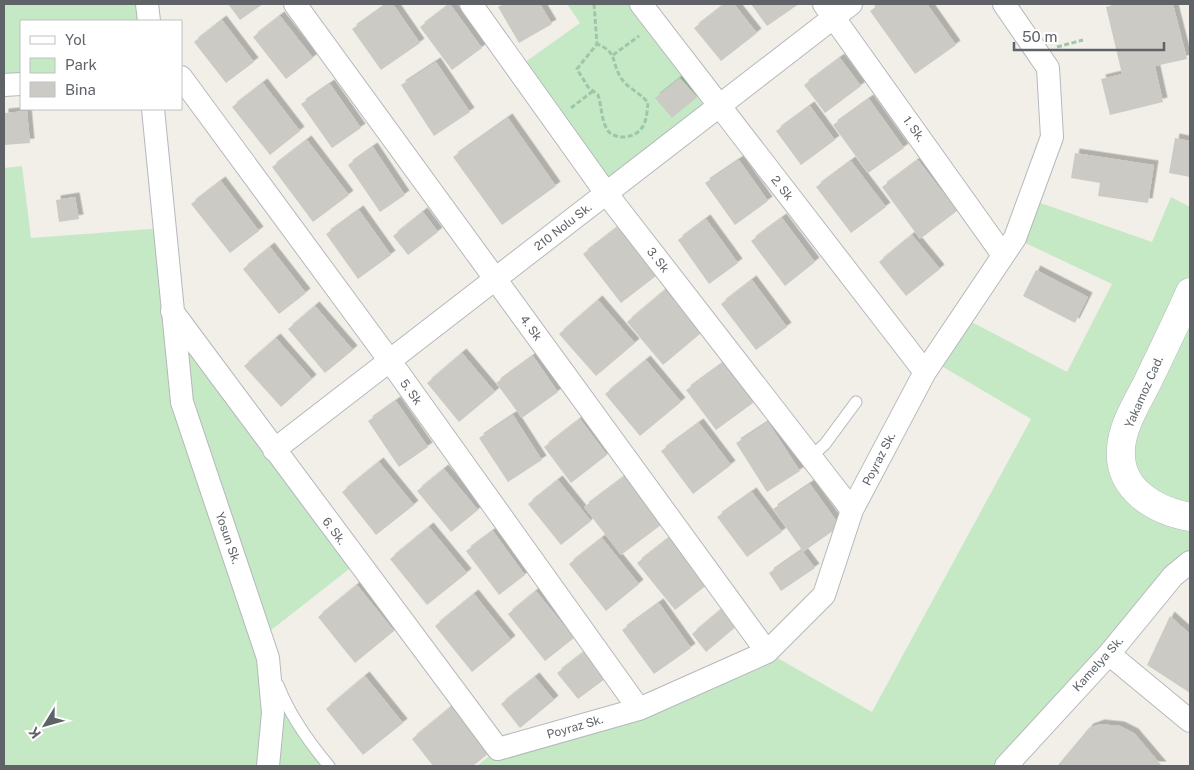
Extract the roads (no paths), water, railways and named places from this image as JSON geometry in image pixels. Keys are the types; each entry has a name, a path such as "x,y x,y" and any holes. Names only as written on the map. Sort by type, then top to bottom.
{"street":[{"path":"147,4 149,20"},
{"name":"4. Sk","path":"295,4 767,652"},
{"name":"3. Sk","path":"471,4 606,193 852,510"},
{"name":"2. Sk","path":"641,4 718,106 926,372"},
{"name":"210 Nolu Sk.","path":"274,450 718,106 829,11 851,4"},
{"name":"Poyraz Sk.","path":"498,749 639,709 767,652 824,595 852,510 926,372 1015,238 1052,137 1048,68 1004,4"},
{"name":"1. Sk.","path":"829,11 1003,255"},
{"name":"5. Sk","path":"182,78 390,361 639,709"},
{"path":"4,85 20,84"},
{"name":"Yosun Sk.","path":"153,110 182,402 268,658 273,713 268,766"},
{"name":"Yakamoz Cad.","path":"1190,292 1128,424 1121,449 1124,471 1133,488 1147,502 1172,514 1190,517"},
{"name":"6. Sk.","path":"172,311 498,749"},
{"name":"Kamelya Sk.","path":"1006,766 1109,654 1173,576 1190,562"},
{"path":"1109,654 1190,722"}],"lane":[{"path":"811,457 825,444 856,402"},
{"path":"268,658 284,700 305,737 329,766"}]}
